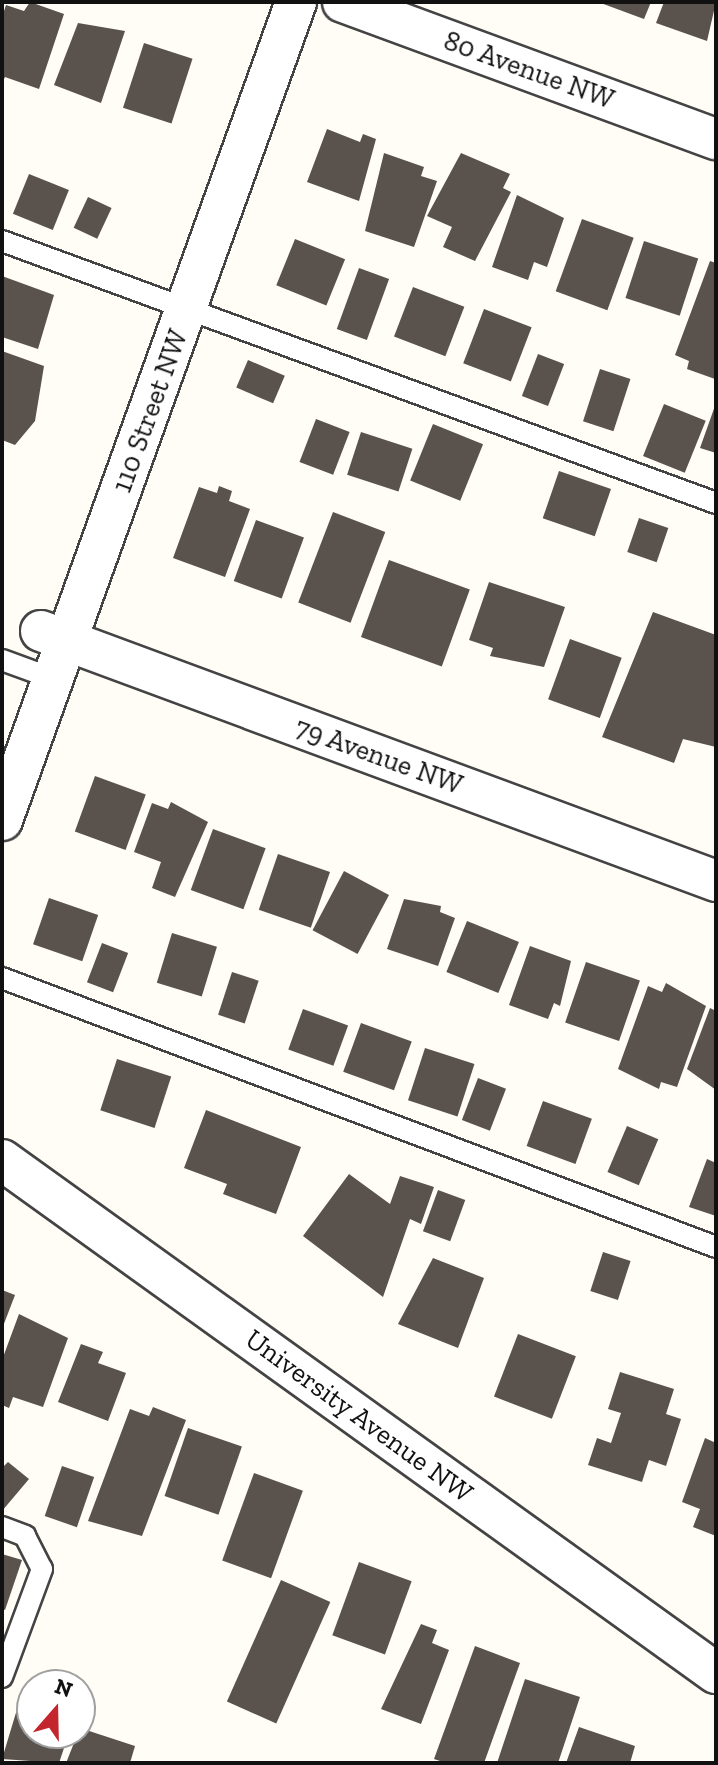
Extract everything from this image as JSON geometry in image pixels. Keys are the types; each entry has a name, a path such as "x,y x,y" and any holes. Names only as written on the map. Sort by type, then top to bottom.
{"street":[{"name":"110 Street NW","path":"2,820 54,679 55,636 187,307 296,2"},
{"name":"80 Avenue NW","path":"343,2 716,139"},
{"name":"79 Avenue NW","path":"55,636 716,881"},
{"name":"University Avenue NW","path":"2,1160 716,1673"}],"lane":[{"path":"2,241 716,503"},
{"path":"2,660 54,679"},
{"path":"2,978 716,1247"},
{"path":"2,1527 25,1536 42,1569 2,1677"}],"building":[{"path":"30,2 64,14 39,89 5,77 2,83 2,17 6,5 24,11"},
{"path":"598,2 651,2 644,19"},
{"path":"664,2 716,2 707,41 656,23"},
{"path":"78,23 125,31 101,103 54,85"},
{"path":"144,43 193,59 171,123 123,108"},
{"path":"327,129 360,142 363,134 376,139 359,201 307,182"},
{"path":"384,153 424,167 421,176 437,181 414,247 365,231"},
{"path":"461,153 510,174 503,188 511,192 475,261 443,247 452,227 427,216"},
{"path":"29,174 69,190 53,230 13,214"},
{"path":"517,195 564,218 547,267 534,262 528,280 492,267"},
{"path":"88,197 112,208 97,239 74,228"},
{"path":"582,219 634,238 607,310 556,291"},
{"path":"295,239 345,259 326,306 276,285"},
{"path":"644,241 698,259 680,316 625,298"},
{"path":"710,261 716,263 715,379 687,369 689,361 675,355"},
{"path":"359,268 389,279 367,340 337,329"},
{"path":"2,276 54,295 38,349 2,337"},
{"path":"413,287 464,307 445,356 394,336"},
{"path":"484,309 532,327 511,381 463,363"},
{"path":"2,351 44,366 35,421 15,445 2,440"},
{"path":"538,354 564,364 548,406 522,396"},
{"path":"248,360 285,376 273,403 236,388"},
{"path":"600,369 630,379 613,431 583,421"},
{"path":"716,403 716,453 700,448"},
{"path":"664,404 706,421 685,473 643,456"},
{"path":"316,419 350,432 333,475 300,462"},
{"path":"433,424 483,444 460,501 410,481"},
{"path":"361,432 412,449 398,491 347,475"},
{"path":"559,471 611,489 595,536 543,518"},
{"path":"219,486 232,491 229,501 250,509 225,577 173,558 199,487 217,493"},
{"path":"333,512 385,532 351,623 298,603"},
{"path":"639,518 668,528 657,562 627,552"},
{"path":"256,520 304,537 282,599 234,581"},
{"path":"389,560 470,589 442,666 361,637"},
{"path":"489,582 565,607 544,667 490,656 493,648 469,640"},
{"path":"653,612 716,635 716,747 683,739 674,763 602,737"},
{"path":"570,639 622,658 600,718 548,699"},
{"path":"95,776 146,794 126,850 75,831"},
{"path":"171,802 208,822 175,897 152,888 161,862 134,852 152,803 168,809"},
{"path":"213,829 266,848 243,909 191,890"},
{"path":"278,854 330,872 311,928 259,910"},
{"path":"344,871 389,895 358,954 313,930"},
{"path":"49,898 98,915 82,961 33,944"},
{"path":"404,899 441,906 440,912 455,918 438,966 387,949"},
{"path":"467,921 519,942 498,993 446,972"},
{"path":"172,933 217,947 202,996 157,983"},
{"path":"102,943 128,953 113,992 87,982"},
{"path":"530,946 571,961 560,1006 554,1003 548,1019 509,1005"},
{"path":"586,962 640,981 619,1041 565,1023"},
{"path":"232,972 259,981 245,1023 218,1015"},
{"path":"666,983 706,1006 677,1087 661,1082 659,1089 618,1069 648,986 662,992"},
{"path":"710,1008 716,1011 716,1090 687,1069"},
{"path":"303,1009 348,1025 333,1066 288,1049"},
{"path":"361,1023 412,1041 394,1090 343,1072"},
{"path":"425,1048 474,1064 457,1116 408,1100"},
{"path":"117,1059 171,1077 155,1128 100,1110"},
{"path":"478,1078 506,1089 490,1131 462,1120"},
{"path":"543,1101 592,1119 575,1164 527,1146"},
{"path":"206,1110 301,1147 276,1214 223,1194 227,1184 184,1168"},
{"path":"627,1126 658,1139 639,1185 607,1172"},
{"path":"707,1159 716,1163 716,1216 689,1207"},
{"path":"349,1174 390,1204 400,1176 434,1187 421,1224 410,1219 383,1297 303,1236"},
{"path":"438,1190 465,1200 450,1241 423,1231"},
{"path":"603,1252 631,1261 618,1300 590,1291"},
{"path":"433,1258 484,1278 458,1348 398,1324"},
{"path":"2,1290 15,1295 2,1329"},
{"path":"19,1314 68,1338 43,1407 13,1397 9,1408 2,1405 2,1360"},
{"path":"518,1334 576,1356 552,1419 494,1397"},
{"path":"81,1344 103,1352 98,1363 126,1373 108,1421 58,1402"},
{"path":"620,1372 674,1389 666,1414 681,1419 666,1466 649,1460 642,1482 588,1465 597,1438 611,1443 621,1413 608,1409"},
{"path":"153,1407 186,1420 142,1536 88,1521 130,1409 149,1416"},
{"path":"188,1428 242,1447 218,1515 165,1496"},
{"path":"705,1438 716,1443 716,1536 693,1527 700,1509 682,1502"},
{"path":"8,1462 29,1479 2,1511 2,1468"},
{"path":"62,1466 94,1477 77,1527 45,1516"},
{"path":"254,1473 303,1491 271,1578 222,1560"},
{"path":"2,1554 22,1560 5,1610 2,1609"},
{"path":"359,1562 412,1581 385,1654 332,1635"},
{"path":"281,1580 330,1602 276,1723 227,1702"},
{"path":"421,1624 437,1630 432,1643 449,1650 421,1724 381,1709"},
{"path":"475,1646 520,1663 484,1763 446,1763 434,1759"},
{"path":"525,1679 580,1697 558,1763 497,1763"},
{"path":"16,1713 16,1749 64,1749 59,1763 2,1759"},
{"path":"579,1727 635,1746 630,1763 566,1763"},
{"path":"96,1733 135,1746 130,1763 66,1763 72,1749 96,1749"}]}
